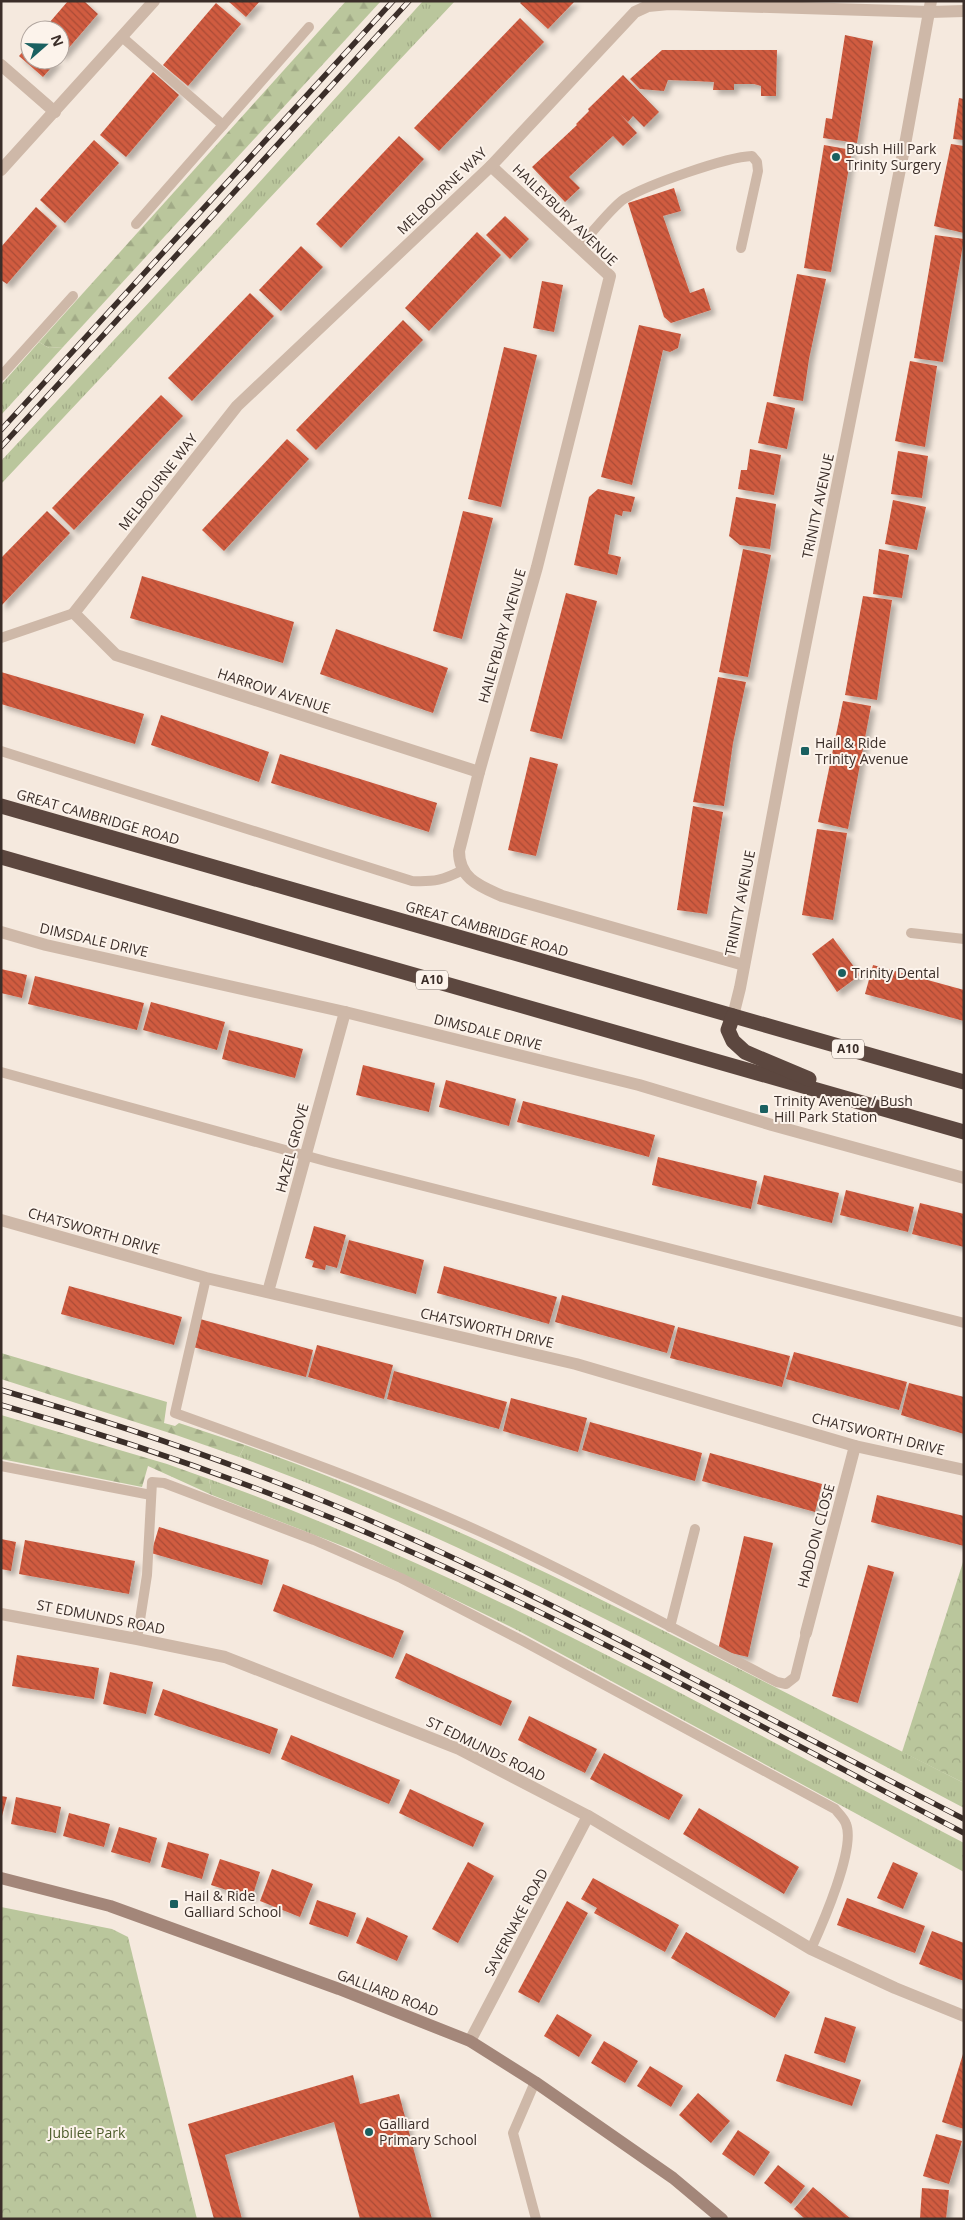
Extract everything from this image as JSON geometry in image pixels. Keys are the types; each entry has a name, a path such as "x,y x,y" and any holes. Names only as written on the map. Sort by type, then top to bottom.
{"highway":[{"name":"GREAT CAMBRIDGE ROAD","path":"1,806 964,1082"},
{"name":"A10","path":"1,857 964,1132"},
{"name":"A10","path":"733,1016 728,1030 733,1041 745,1052 863,1103"}],"street":[{"path":"1,170 154,1"},
{"name":"MELBOURNE WAY","path":"74,613 236,406 491,166 635,12 648,6 669,4 931,7 964,11"},
{"name":"TRINITY AVENUE","path":"733,1016 931,7"},
{"path":"1,66 55,112"},
{"name":"HAILEYBURY AVENUE","path":"463,870 459,860 459,851 479,772 537,567 610,276 491,166"},
{"name":"HARROW AVENUE","path":"74,613 116,655 479,772"},
{"path":"463,870 475,884 502,896 744,965"},
{"name":"DIMSDALE DRIVE","path":"1,932 46,945 345,1012 639,1085 772,1125 964,1178"},
{"name":"HAZEL GROVE","path":"268,1292 345,1012"},
{"name":"CHATSWORTH DRIVE","path":"1,1220 206,1278 576,1364 855,1446 964,1470"},
{"name":"HADDON CLOSE","path":"806,1633 855,1446"},
{"name":"ST EDMUNDS ROAD","path":"1,1614 137,1638 226,1657 459,1749 588,1816 811,1949 895,1988 964,2016"},
{"name":"SAVERNAKE ROAD","path":"470,2041 588,1816"},
{"name":"GALLIARD ROAD","path":"1,1878 110,1906 339,1989 470,2041 535,2082 673,2178 722,2219"}],"lane":[{"path":"136,224 309,27"},
{"path":"122,37 223,125"},
{"path":"579,247 623,200 644,189 693,172 741,157 752,156 757,162 758,171 741,248"},
{"path":"1,376 73,296"},
{"path":"1,638 74,613"},
{"path":"1,751 412,881 431,882 443,880 463,870"},
{"path":"911,934 964,939"},
{"path":"1,1072 306,1155 964,1323"},
{"path":"206,1278 175,1413 316,1464 481,1532 777,1682 786,1684 795,1677 806,1633"},
{"path":"1,1466 151,1495"},
{"path":"137,1638 147,1575 152,1482 164,1483 314,1540 401,1578 541,1650 834,1809 847,1826 847,1843 837,1888 825,1920 811,1949"},
{"path":"670,1627 696,1529"},
{"path":"535,2082 512,2133 536,2219"}],"green space":[{"path":"346,1 381,1 63,347 49,348 39,342"},
{"path":"423,1 455,1 1,484 1,461 211,236"},
{"path":"39,342 49,348 63,347 1,415 1,385"},
{"path":"1,1353 167,1402 164,1423 175,1426 179,1423 245,1445 239,1457 1,1379"},
{"path":"1,1415 167,1464 209,1479 212,1495 148,1466 142,1487 1,1459"},
{"path":"245,1445 358,1488 469,1536 686,1642 964,1783 964,1808 697,1666 517,1576 426,1533 333,1493 239,1457"},
{"path":"209,1479 307,1516 403,1557 498,1601 686,1696 964,1843 964,1872 517,1630 353,1550 212,1495"},
{"path":"964,1559 964,1783 902,1752"},
{"name":"Jubilee Park","path":"1,1907 112,1929 128,1937 197,2219 1,2219"}],"building":[{"path":"68,1 84,1 98,14 70,46 70,20 52,20"},
{"path":"228,1 260,1 246,17"},
{"path":"522,1 575,1 548,29 520,3"},
{"path":"216,3 241,24 188,86 163,65"},
{"path":"520,18 544,42 439,151 414,128"},
{"path":"845,35 873,41 857,143 823,138 826,118 832,119"},
{"path":"662,50 777,50 776,96 761,96 761,86 754,84 734,84 734,90 713,90 714,82 668,80 664,91 640,89 630,79"},
{"path":"35,70 49,70 43,77"},
{"path":"153,72 179,95 126,157 100,135"},
{"path":"623,75 659,112 644,127 633,116 628,122 619,113 637,133 623,146 613,136 569,177 580,188 565,202 532,167 577,125 589,111 588,109"},
{"path":"959,98 964,99 964,140 953,139"},
{"path":"399,136 424,159 341,248 316,224"},
{"path":"94,140 119,163 65,223 40,200"},
{"path":"951,144 964,146 964,233 934,226"},
{"path":"824,145 852,150 831,272 804,268"},
{"path":"674,188 681,211 663,216 690,293 704,288 711,310 671,323 664,317 628,203"},
{"path":"36,207 57,226 7,284 1,280 1,247"},
{"path":"505,216 529,239 510,259 486,235"},
{"path":"477,232 501,255 429,331 405,308"},
{"path":"935,235 964,239 943,362 914,358"},
{"path":"301,246 323,267 281,311 259,290"},
{"path":"797,274 826,279 809,359 803,401 773,396"},
{"path":"542,281 563,285 554,332 533,328"},
{"path":"250,293 274,316 192,401 168,378"},
{"path":"403,320 423,340 316,450 296,430"},
{"path":"639,325 681,334 678,348 670,352 663,350 632,485 601,477"},
{"path":"504,347 537,355 501,507 468,499"},
{"path":"910,361 937,366 925,447 895,441"},
{"path":"161,395 183,416 74,530 52,508"},
{"path":"767,402 795,408 787,449 758,443"},
{"path":"287,439 309,459 224,551 202,530"},
{"path":"750,449 781,455 774,495 738,489 741,470 747,470"},
{"path":"898,451 928,456 922,498 891,494"},
{"path":"598,489 635,497 631,512 623,511 622,516 615,514 608,554 621,557 617,575 574,565 589,497"},
{"path":"736,497 776,504 770,549 740,545 729,536"},
{"path":"893,500 926,507 917,550 885,544"},
{"path":"47,511 70,533 1,606 1,558"},
{"path":"463,511 493,518 462,639 433,631"},
{"path":"743,549 771,555 748,677 719,672"},
{"path":"879,549 909,555 902,598 873,594"},
{"path":"142,576 294,622 283,663 130,618"},
{"path":"566,593 597,601 562,739 530,731"},
{"path":"863,596 892,600 877,700 845,695"},
{"path":"336,629 448,668 433,713 320,674"},
{"path":"1,672 144,714 135,744 1,704"},
{"path":"718,677 746,682 733,743 724,806 693,802"},
{"path":"843,701 871,706 848,829 818,822"},
{"path":"161,715 269,752 259,782 151,745"},
{"path":"280,754 437,803 429,832 271,783"},
{"path":"530,757 558,764 536,856 508,850"},
{"path":"693,806 723,812 707,914 677,910"},
{"path":"817,829 847,833 833,920 802,915"},
{"path":"833,938 860,975 837,992 812,954"},
{"path":"873,965 964,990 964,1021 865,994"},
{"path":"1,969 27,975 22,998 1,993"},
{"path":"35,976 144,1003 137,1030 28,1004"},
{"path":"151,1002 225,1022 217,1050 143,1030"},
{"path":"229,1030 303,1049 295,1078 222,1059"},
{"path":"363,1065 435,1083 429,1112 356,1095"},
{"path":"446,1080 516,1099 509,1126 439,1107"},
{"path":"523,1101 655,1135 649,1157 517,1122"},
{"path":"658,1157 757,1181 751,1209 652,1185"},
{"path":"764,1175 839,1193 832,1223 757,1204"},
{"path":"846,1190 914,1207 908,1232 840,1215"},
{"path":"920,1203 964,1214 964,1247 912,1234"},
{"path":"314,1226 346,1235 337,1268 326,1265 325,1270 312,1267 314,1261 305,1258"},
{"path":"349,1240 424,1260 416,1294 340,1273"},
{"path":"444,1266 557,1297 549,1324 437,1293"},
{"path":"69,1286 182,1317 174,1345 61,1314"},
{"path":"562,1295 675,1326 667,1353 555,1322"},
{"path":"200,1319 313,1350 306,1377 193,1347"},
{"path":"678,1327 790,1356 782,1387 670,1358"},
{"path":"317,1345 393,1365 384,1399 308,1377"},
{"path":"794,1352 907,1382 899,1410 786,1379"},
{"path":"394,1371 507,1402 499,1429 387,1399"},
{"path":"909,1383 964,1397 964,1434 901,1415"},
{"path":"511,1398 587,1418 578,1452 503,1431"},
{"path":"590,1422 702,1453 695,1481 582,1450"},
{"path":"710,1453 822,1484 815,1512 702,1481"},
{"path":"877,1495 964,1516 964,1546 871,1522"},
{"path":"159,1527 269,1560 262,1585 151,1553"},
{"path":"744,1536 773,1543 748,1657 718,1650"},
{"path":"1,1539 16,1542 11,1571 1,1569"},
{"path":"25,1540 135,1561 129,1594 19,1574"},
{"path":"868,1565 894,1572 858,1703 832,1696"},
{"path":"283,1584 404,1631 393,1658 273,1611"},
{"path":"406,1653 512,1701 501,1726 395,1678"},
{"path":"17,1655 99,1668 94,1699 12,1686"},
{"path":"110,1672 153,1682 146,1714 103,1704"},
{"path":"163,1689 278,1729 270,1754 154,1715"},
{"path":"529,1716 597,1749 585,1773 518,1740"},
{"path":"291,1735 400,1780 389,1804 281,1759"},
{"path":"604,1753 683,1795 669,1820 590,1779"},
{"path":"410,1789 484,1823 473,1847 399,1813"},
{"path":"1,1796 7,1797 2,1816 1,1816"},
{"path":"16,1797 61,1807 56,1833 11,1824"},
{"path":"699,1808 799,1867 784,1894 683,1834"},
{"path":"69,1813 110,1824 104,1847 63,1836"},
{"path":"119,1827 157,1838 150,1863 111,1852"},
{"path":"168,1842 209,1854 202,1879 161,1867"},
{"path":"220,1859 260,1872 252,1898 211,1885"},
{"path":"468,1862 494,1876 458,1943 432,1929"},
{"path":"893,1862 918,1873 903,1909 877,1898"},
{"path":"272,1869 313,1884 300,1917 260,1901"},
{"path":"593,1878 679,1925 665,1952 594,1913 597,1908 581,1899"},
{"path":"847,1898 925,1926 915,1953 837,1925"},
{"path":"317,1900 356,1913 348,1937 309,1924"},
{"path":"567,1901 588,1913 539,2003 518,1992"},
{"path":"367,1917 408,1936 397,1961 356,1943"},
{"path":"932,1931 964,1943 964,1981 919,1964"},
{"path":"686,1932 790,1992 775,2018 671,1958"},
{"path":"557,2014 592,2035 579,2057 544,2036"},
{"path":"825,2017 856,2027 845,2063 814,2053"},
{"path":"604,2041 638,2061 625,2083 591,2063"},
{"path":"785,2054 861,2080 852,2106 776,2081"},
{"path":"964,2054 964,2129 942,2122"},
{"path":"650,2066 683,2086 671,2107 637,2086"},
{"path":"353,2075 360,2104 399,2094 432,2219 360,2219 334,2122 225,2155 242,2219 214,2219 188,2124"},
{"path":"698,2093 730,2121 711,2143 679,2115"},
{"path":"738,2130 770,2152 754,2176 722,2154"},
{"path":"936,2134 962,2141 949,2184 923,2176"},
{"path":"778,2165 805,2186 791,2204 764,2183"},
{"path":"813,2187 851,2219 805,2219 794,2209"},
{"path":"922,2188 949,2190 946,2219 920,2219"}],"railway":[{"path":"1,430 393,1"},
{"path":"1,447 409,1"},
{"path":"1,1390 191,1450 284,1485 376,1523 494,1577 571,1615 964,1819"},
{"path":"1,1405 109,1437 269,1493 425,1558 629,1657 964,1833"}],"place":[{"name":"Bush Hill Park Trinity Surgery","path":"836,157"},
{"name":"Hail & Ride Trinity Avenue","path":"805,751"},
{"name":"Trinity Dental","path":"842,973"},
{"name":"Trinity Avenue / Bush Hill Park Station","path":"764,1109"},
{"name":"Hail & Ride Galliard School","path":"174,1904"},
{"name":"Galliard Primary School","path":"369,2132"}]}
